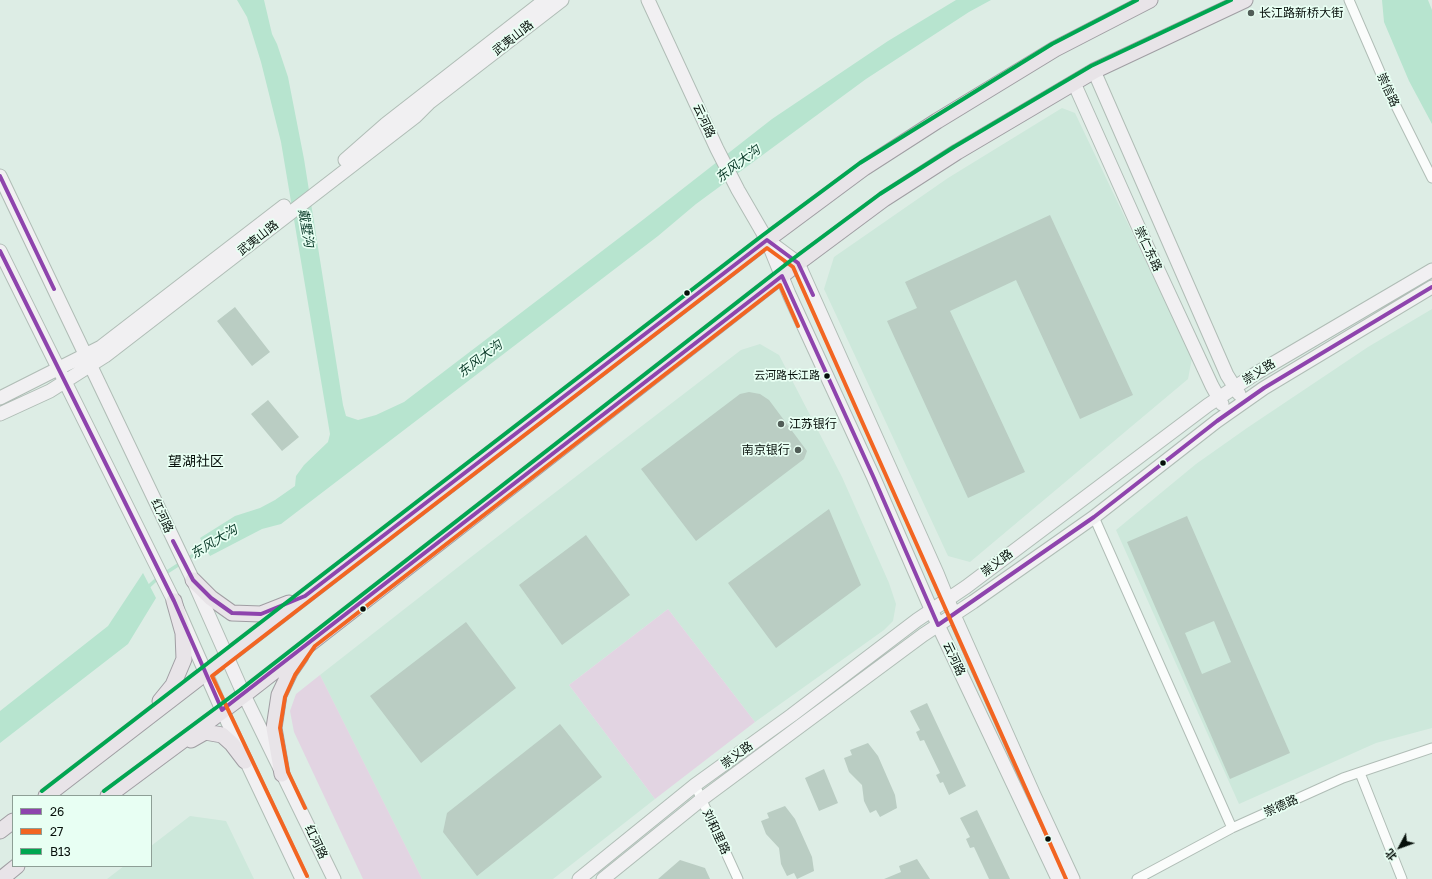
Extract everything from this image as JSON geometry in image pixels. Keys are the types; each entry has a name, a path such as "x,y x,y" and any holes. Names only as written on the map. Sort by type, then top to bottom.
{"main road":[{"path":"47,795 767,240 864,168 937,121 1055,49 1150,0"},
{"path":"109,795 244,695 798,263 884,199 957,152 1094,71 1245,0"},
{"path":"193,580 211,598 232,613 261,614 305,596"},
{"path":"147,719 173,685 184,659 183,633 174,601"},
{"path":"282,774 274,728 279,695 290,672 311,642"},
{"path":"164,754 205,732 222,735 246,760"},
{"path":"0,831 12,822"},
{"path":"1,879 16,867"}],"street":[{"name":"武夷山路","path":"315,190 386,124 545,0"},
{"name":"武夷山路","path":"0,414 50,391 64,382 101,347 416,116 430,102 562,0"},
{"name":"云河路","path":"648,0 717,148 738,190 767,240 938,625 1058,879"},
{"name":"崇信路","path":"1349,0 1387,88 1432,178"},
{"name":"崇仁东路","path":"1094,71 1227,375 1244,402"},
{"name":"崇仁东路","path":"1074,83 1146,244 1212,386 1228,413"},
{"name":"红河路","path":"0,176 193,580 244,695 334,879"},
{"name":"云河路","path":"767,240 798,263 937,573 947,600 1073,879"},
{"path":"0,252 174,601 205,674 302,879"},
{"name":"崇义路","path":"578,879 696,785 1219,398 1432,270"},
{"name":"崇义路","path":"603,879 702,799 938,625 1094,517 1228,413 1264,388 1432,287"},
{"name":"武夷山路","path":"0,398 58,369 88,360"},
{"path":"1094,517 1232,828"},
{"name":"崇德路","path":"1137,879 1232,828 1343,778 1360,773 1380,764 1432,748"},
{"path":"1360,773 1402,879"},
{"name":"刘和里路","path":"696,785 738,879"}],"shaded area":[{"path":"1062,108 1075,113 1192,358 1188,379 970,562 948,556 824,289 834,257 948,178"},
{"path":"1432,309 1432,728 1376,743 1239,804 1116,530 1196,464 1247,428 1368,347"},
{"path":"760,344 779,355 842,477 889,583 896,604 893,621 884,630 755,722 668,609 569,685 655,799 553,879 422,879 320,675 741,350"},
{"path":"668,609 755,722 655,799 569,685"},
{"path":"320,675 422,879 363,879 294,732 290,711 296,694"},
{"path":"190,816 226,821 254,879 107,879 123,867 152,867 152,845"}],"water":[{"name":"戴墅沟","path":"237,0 264,0 272,34 288,77 304,159 343,405 346,416 358,420 376,415 404,402 644,219 772,119 888,41 956,0 991,0 969,12 866,79 696,204 658,236 281,524 262,529 210,556 200,538 235,516 260,508 275,500 295,486 296,476 304,465 328,442 330,434 281,142 261,62 247,17"},
{"path":"1382,0 1428,0 1432,10 1432,124 1409,81 1384,22"},
{"path":"143,573 156,598 128,644 0,743 0,711 108,626"}],"building":[{"path":"1050,215 1133,395 1080,419 1016,280 950,311 1025,472 968,498 887,321 917,308 905,282"},
{"path":"235,307 270,352 252,366 217,321"},
{"path":"749,392 760,394 769,400 807,451 804,459 696,541 641,469 740,394"},
{"path":"268,400 299,437 282,451 251,414"},
{"path":"829,509 861,585 776,648 728,583"},
{"path":"1187,516 1290,753 1230,779 1127,542","holes":["1214,621 1231,662 1202,674 1185,633"]},
{"path":"586,535 630,595 562,645 519,585"},
{"path":"466,622 516,688 421,763 370,696"},
{"path":"927,703 966,786 949,795 943,782 940,783 936,775 940,773 924,740 920,741 916,732 920,730 910,711"},
{"path":"560,724 602,777 477,876 443,832 447,813"},
{"path":"868,743 878,756 895,795 897,808 880,817 876,810 870,813 864,801 862,785 849,772 844,758 852,755 850,750"},
{"path":"824,769 838,803 819,811 805,778"},
{"path":"785,806 795,819 812,857 814,871 797,879 794,873 787,876 781,864 779,848 766,834 761,821 769,818 767,813"},
{"path":"977,810 1010,879 989,879 974,847 970,848 966,839 970,837 960,818"},
{"path":"917,859 930,879 884,879 901,872 899,866"},
{"path":"680,860 705,868 710,879 658,879"}],"waterway":[{"name":"东风大沟","path":"164,574 209,545"},
{"name":"东风大沟","path":"147,588 159,577"}],"transit line":[{"name":"B13","path":"42,791 763,235 860,163 1052,44 1137,0"},
{"name":"B13","path":"104,791 240,690 794,258 880,194 954,147 1091,66 1231,0"},
{"name":"26","path":"0,176 54,289"},
{"name":"26","path":"173,541 193,580 211,598 232,613 261,614 305,596 767,240 798,263 813,295"},
{"name":"27","path":"307,876 212,676 767,248 793,267 1066,879"},
{"name":"26","path":"0,251 174,601 222,710 782,276 873,476 938,625 1094,517 1217,421 1264,388 1432,287"},
{"name":"27","path":"305,808 288,772 280,728 285,697 295,675 315,646 780,285 798,326"}],"place":[{"name":"长江路新桥大街","path":"1251,13"},
{"name":"云河路长江路","path":"827,376"},
{"name":"江苏银行","path":"781,424"},
{"name":"南京银行","path":"798,450"}],"district":[{"name":"望湖社区","path":"196,462"}]}
